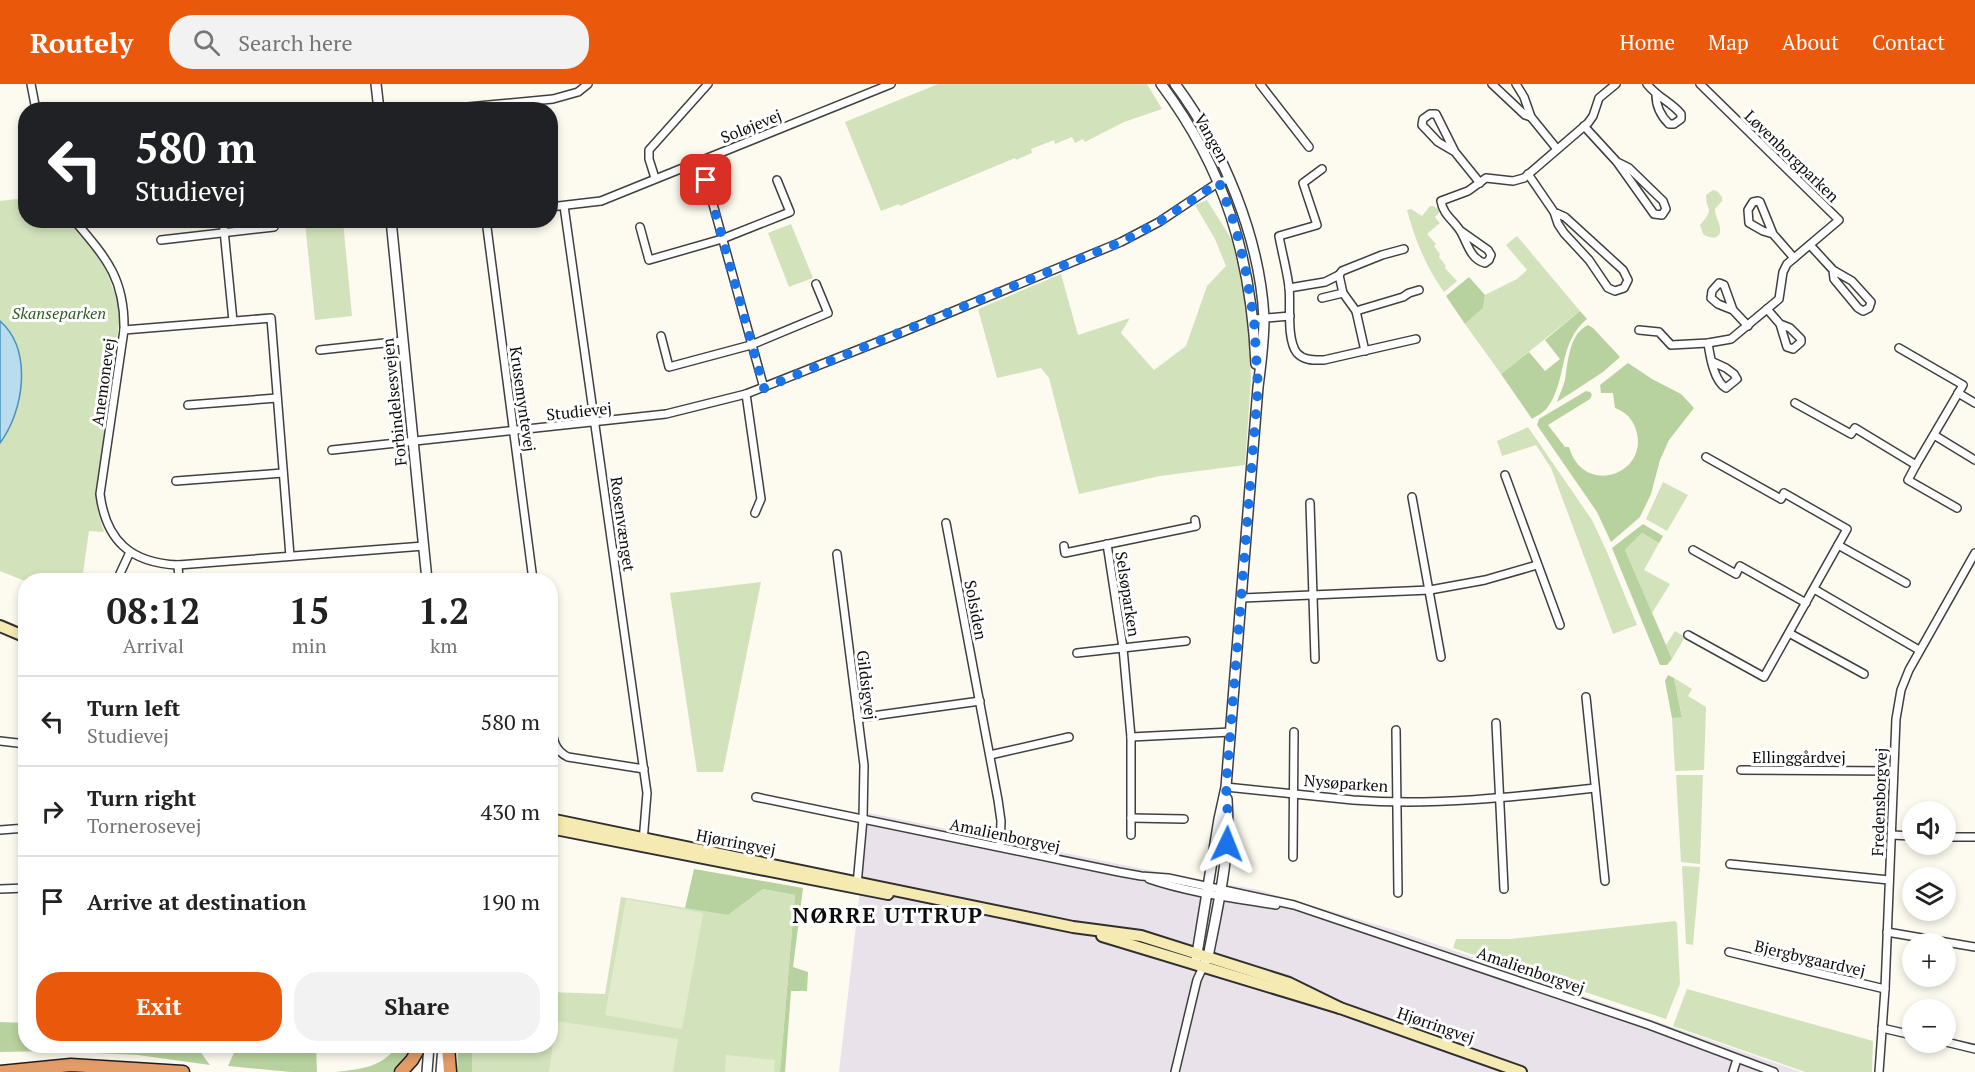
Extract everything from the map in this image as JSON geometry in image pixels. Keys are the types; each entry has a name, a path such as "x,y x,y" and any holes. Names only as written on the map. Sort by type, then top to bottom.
{"highway":[{"path":"401,1072 416,1053"},
{"path":"449,1053 450,1072"},
{"path":"0,1072 71,1065 183,1072"}],"main road":[{"path":"0,626 18,634"},
{"name":"Hjørringvej","path":"558,821 643,843"},
{"name":"Hjørringvej","path":"558,829 643,843 1073,927 1141,936 1196,953 1202,963"},
{"name":"Hjørringvej","path":"1073,927 1202,963 1289,983 1340,1008 1521,1072"}],"street":[{"path":"31,84 34,102"},
{"path":"376,84 378,102"},
{"path":"521,102 553,99 578,92 588,84"},
{"path":"655,178 648,159 649,150 708,84"},
{"name":"Soløjevej","path":"558,206 601,201 891,84"},
{"name":"Vangen","path":"1161,84 1203,148 1219,182 1235,225 1259,319"},
{"path":"1260,84 1309,147"},
{"path":"1492,84 1525,115 1531,117"},
{"path":"1516,84 1524,97 1531,117 1557,149"},
{"path":"1647,84 1656,96"},
{"name":"Løvenborgparken","path":"1639,330 1659,332 1671,345 1731,339 1779,299 1784,268 1839,220 1700,84"},
{"path":"1170,95 1179,85"},
{"name":"Vangen","path":"1179,85 1229,179 1254,255 1263,350 1258,387 1226,787 1196,953"},
{"path":"1461,231 1466,245 1479,261 1485,263 1489,260 1491,255 1488,250 1461,231 1443,211 1441,201 1468,191 1489,178 1517,181 1528,174 1584,126 1593,116 1599,98 1612,85"},
{"path":"1455,152 1438,142 1422,125 1423,119 1430,114 1436,114 1455,152 1480,183"},
{"path":"1584,126 1617,162 1654,214 1662,215 1666,209 1663,201 1629,168 1617,162"},
{"path":"701,160 764,388"},
{"path":"1322,169 1303,183 1317,225 1279,236 1289,288 1290,316 1296,351 1303,357 1324,360 1416,339"},
{"path":"1528,174 1554,212 1558,224 1589,260 1608,288 1615,291 1624,288 1628,280 1623,270 1565,217 1554,212"},
{"name":"Studievej","path":"332,450 666,414 746,394 1121,242 1159,222 1219,182 1229,179"},
{"path":"640,227 649,260 722,239 790,213 777,180"},
{"path":"1773,234 1749,223 1748,210 1755,201 1760,202 1773,234 1794,258"},
{"name":"Rosenvænget","path":"564,206 644,769 647,809 643,843"},
{"name":"Anemonevej","path":"81,228 107,259 116,278 124,310 124,330 100,494 102,512 118,542 130,552 147,560 178,565 424,546"},
{"path":"225,228 233,321"},
{"path":"161,240 266,228"},
{"name":"Forbindelsesvejen","path":"392,228 426,573"},
{"name":"Krusemyntevej","path":"487,228 532,573"},
{"path":"1810,245 1833,270 1852,281 1870,302 1869,308 1863,311 1858,308 1834,279 1833,270"},
{"path":"1289,288 1325,282 1342,271 1404,249"},
{"path":"1339,275 1343,293 1356,311 1365,351"},
{"path":"661,336 669,367 751,345 828,313 816,284"},
{"path":"1356,311 1419,290"},
{"path":"1322,298 1343,293"},
{"path":"1767,309 1780,324"},
{"path":"1733,310 1748,326"},
{"path":"1259,319 1290,316"},
{"path":"124,330 271,318 290,556"},
{"path":"320,350 403,341"},
{"path":"1708,343 1713,362"},
{"path":"1899,348 1963,385 1908,480 1957,508"},
{"path":"1958,393 1975,403"},
{"path":"746,394 762,499 755,513"},
{"path":"188,405 277,398"},
{"path":"1795,403 1851,434 1855,428 1916,465"},
{"path":"1934,435 1975,460"},
{"path":"1688,635 1764,677 1847,529 1784,493 1781,499 1706,457"},
{"path":"176,482 283,473"},
{"path":"1505,475 1560,625"},
{"path":"1412,497 1442,657"},
{"path":"1310,503 1315,659"},
{"name":"Selsøparken","path":"1064,546 1065,552 1107,544 1196,526 1195,520"},
{"name":"Solsiden","path":"946,524 990,755 1001,821 1000,847"},
{"name":"Selsøparken","path":"1107,544 1123,648 1131,737 1131,835"},
{"path":"1838,545 1906,583"},
{"path":"1693,550 1736,574 1740,566 1806,603"},
{"path":"120,573 130,552"},
{"name":"Fredensborgvej","path":"1879,1072 1885,989 1893,771 1896,719 1901,690 1919,650 1975,553"},
{"name":"Gildsigvej","path":"837,554 864,765 863,819"},
{"path":"178,565 179,573"},
{"path":"1242,598 1430,590 1485,580 1538,565"},
{"path":"1814,589 1919,650"},
{"path":"1789,633 1864,674"},
{"name":"Selsøparken","path":"1077,653 1186,641"},
{"path":"1586,697 1605,881"},
{"path":"858,718 980,701"},
{"path":"1496,723 1504,889"},
{"name":"Nysøparken","path":"1396,730 1398,893"},
{"path":"1131,737 1231,732"},
{"name":"Nysøparken","path":"1293,857 1294,732"},
{"path":"990,755 1068,737"},
{"path":"0,741 18,743"},
{"path":"558,750 567,758 644,769"},
{"name":"Ellinggårdvej","path":"1741,770 1893,771"},
{"name":"Vangen","path":"1202,963 1220,893 1228,835 1226,787"},
{"name":"Nysøparken","path":"1226,787 1354,800 1397,801 1500,798 1595,788"},
{"name":"Amalienborgvej","path":"756,797 1141,876 1167,885 1208,890 1313,911 1627,1017 1774,1072"},
{"path":"1131,818 1184,819"},
{"path":"857,885 863,819"},
{"path":"0,830 18,829"},
{"path":"1892,835 1902,836"},
{"path":"1956,837 1975,837"},
{"path":"1730,864 1889,880"},
{"path":"0,889 18,888"},
{"path":"1887,932 1975,947"},
{"name":"Bjergbygaardvej","path":"1729,952 1885,989"},
{"path":"1175,1072 1202,963"},
{"path":"1882,1028 1902,1033"},
{"path":"1956,1044 1975,1048"},
{"path":"427,1072 428,1053"},
{"path":"441,1072 442,1053"},
{"path":"1733,1072 1737,1059"}],"shaded area":[{"path":"869,813 1158,872 1259,890 1398,931 1801,1072 839,1072"}],"green space":[{"path":"938,84 1147,84 1162,109 1124,122 1085,142 1083,139 1075,143 1072,137 1055,144 1054,140 1031,149 1032,153 1016,160 1015,158 900,206 899,204 881,211 845,122"},
{"path":"1713,190 1722,197 1722,201 1715,209 1720,232 1717,236 1708,237 1703,234 1700,225 1709,212 1706,195"},
{"name":"Skanseparken","path":"18,199 18,228 75,228 104,265 118,302 119,324 96,494 104,532 89,531 83,573 18,573 18,578 0,571 0,201"},
{"path":"1207,200 1232,240 1248,312 1251,379 1245,465 1160,476 1079,494 1049,378 1041,368 997,378 978,309 1061,274 1078,335 1130,318 1121,333 1154,370 1186,346 1207,286 1226,266 1215,239 1195,205"},
{"path":"1430,206 1440,210 1435,217 1440,223 1427,234 1436,244 1434,246 1445,268 1457,281 1444,292 1422,253 1407,210 1411,209 1422,216"},
{"path":"791,224 813,278 789,287 768,233"},
{"path":"306,228 344,228 352,316 315,320"},
{"path":"1517,236 1580,311 1501,374 1465,324 1483,308 1485,295 1517,279 1527,270 1506,245"},
{"path":"1469,277 1485,295 1483,308 1465,324 1446,296"},
{"path":"1580,311 1587,319 1571,340 1554,397 1546,409 1532,419 1501,374 1529,352 1545,371 1560,359 1545,340"},
{"path":"1588,325 1620,357 1603,372 1557,402 1565,380 1573,342 1582,329"},
{"path":"1628,363 1681,394 1694,408 1669,440 1660,460 1651,494 1640,517 1611,542 1597,512 1537,425 1539,419 1586,391 1590,392 1592,395 1590,399 1548,425 1565,447 1569,447 1577,463 1588,472 1601,476 1614,474 1626,467 1634,457 1638,443 1635,427 1627,415 1615,408 1613,393 1601,393 1600,385"},
{"path":"1528,427 1592,520 1637,625 1613,634 1551,468 1536,445 1502,456 1497,441"},
{"path":"1663,482 1688,495 1667,531 1646,519"},
{"path":"1643,524 1663,536 1659,543 1642,533 1625,550 1672,659 1667,665 1660,665 1612,548"},
{"path":"1642,533 1659,543 1644,570 1670,584 1652,613 1625,550"},
{"path":"761,582 723,772 697,772 670,593"},
{"path":"1675,631 1685,637 1672,659 1666,645"},
{"path":"1668,675 1674,678 1682,717 1672,718 1665,681"},
{"path":"1674,678 1692,689 1688,696 1706,707 1704,770 1675,771 1672,718 1682,716"},
{"path":"1676,775 1703,775 1700,864 1681,862"},
{"path":"1682,866 1700,867 1693,945 1686,944"},
{"path":"694,869 803,888 793,967 808,972 807,991 791,991 785,1072 780,1072 795,895 763,889 728,915 685,908"},
{"path":"763,889 795,895 780,1072 472,1072 472,1053 558,1053 558,992 605,994 621,897 728,915"},
{"path":"626,899 703,913 682,1029 605,1015"},
{"path":"1675,921 1677,923 1680,984 1666,1019 1453,948 1456,939 1510,939"},
{"path":"1687,989 1873,1041 1872,1072 1805,1072 1673,1026"},
{"path":"558,1021 678,1039 673,1072 549,1072 552,1053 558,1053"},
{"path":"0,1022 18,1023 18,1052 0,1052"},
{"path":"94,1053 201,1053 210,1065 138,1055"},
{"path":"234,1053 316,1053 317,1072 228,1066"},
{"path":"391,1053 410,1053 404,1063 393,1072 335,1072 370,1066"},
{"path":"458,1053 472,1053 472,1072 457,1072"},
{"path":"726,1055 775,1060 774,1072 725,1072"}],"water":[{"path":"0,321 10,333 17,348 21,364 21,381 15,415 0,443"}],"district":[{"name":"NØRRE UTTRUP","path":"888,915"}],"route":[{"path":"706,180 764,388 1121,242 1159,222 1219,182 1235,225 1245,267 1254,319 1258,387 1226,787 1227,844"}]}
